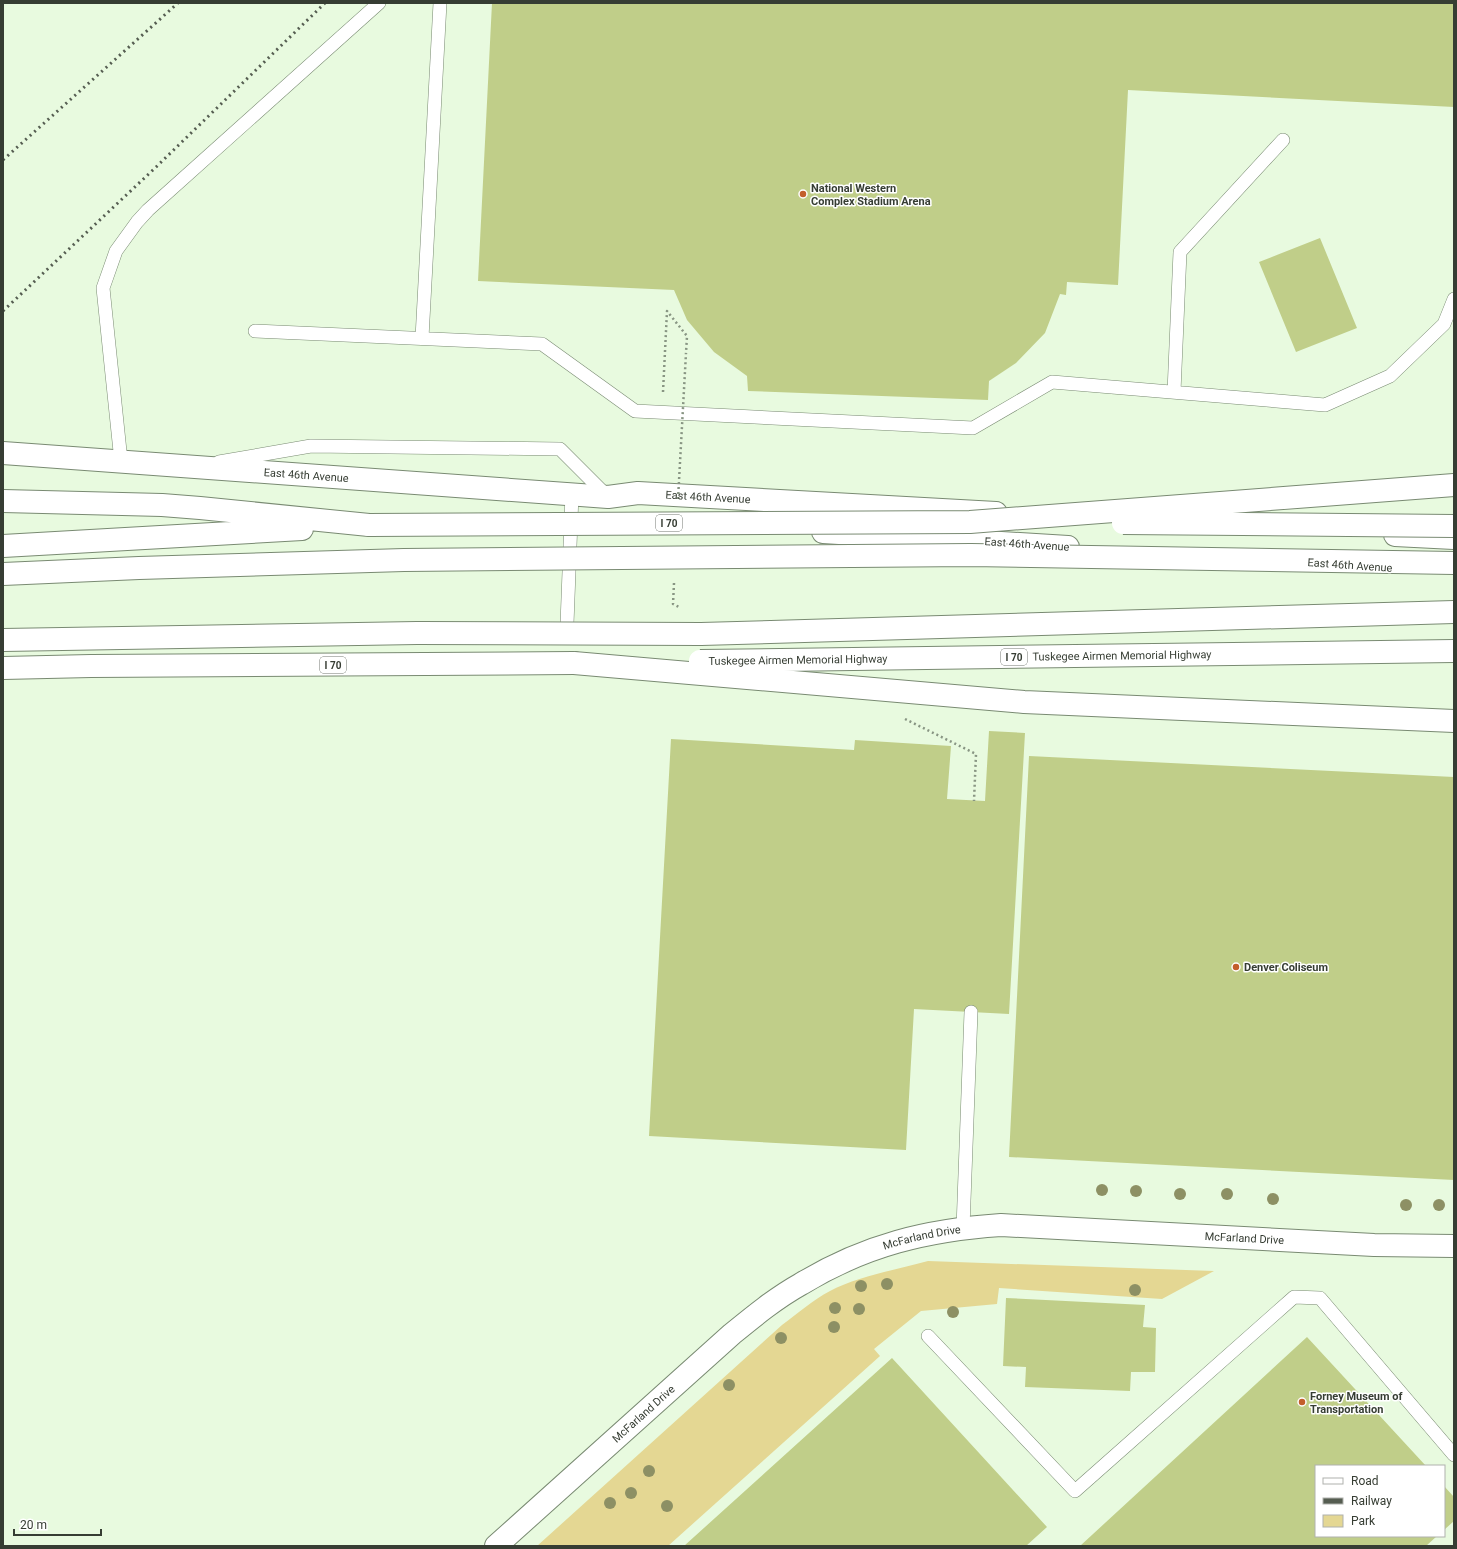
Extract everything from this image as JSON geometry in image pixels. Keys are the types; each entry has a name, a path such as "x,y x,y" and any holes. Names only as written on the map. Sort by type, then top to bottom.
{"main road":[{"name":"East 46th Avenue","path":"3,453 608,497 638,493 1454,538"},
{"path":"970,522 1454,485"},
{"name":"East 46th Avenue","path":"608,497 634,520 1454,571"},
{"path":"3,501 162,505 208,508 369,525"},
{"name":"I 70","path":"3,546 369,525 970,522 1454,526"},
{"path":"3,574 139,568 404,560 971,555 1454,563"},
{"path":"3,640 417,633 701,634 1454,612"},
{"name":"Tuskegee Airmen Memorial Highway","path":"574,663 1454,651"},
{"path":"574,663 1024,702 1454,721"},
{"name":"I 70","path":"3,668 91,666 574,663"},
{"path":"3,676 91,666"},
{"name":"McFarland Drive","path":"496,1546 732,1334 769,1305 819,1273 863,1253 895,1241 963,1228 1001,1225 1374,1245 1454,1246"}],"lane":[{"path":"121,461 103,288 116,250 148,210 379,3"},
{"path":"422,338 440,3"},
{"path":"1174,392 1180,252 1283,140"},
{"path":"255,331 542,344 635,411 973,428 1052,382 1325,405 1390,376 1444,324 1454,299"},
{"path":"193,467 311,446 560,449 608,497"},
{"path":"567,624 572,494"},
{"path":"963,1228 971,1012"},
{"path":"928,1336 1075,1491 1294,1297 1320,1298 1454,1455"}],"path":[{"path":"662,412 667,311 687,336 686,353"}],"green space":[{"path":"928,1261 1214,1271 1162,1299 999,1288 997,1304 921,1311 874,1349 880,1356 668,1546 537,1546 782,1325 811,1303 830,1291 853,1281"}],"building":[{"name":"National Western Complex Stadium Arena","path":"492,3 1454,3 1454,107 1128,90 1118,285 1067,282 1066,295 1060,294 1045,333 1016,363 989,381 988,400 748,391 747,376 714,352 687,320 674,290 478,281"},
{"path":"1320,238 1357,328 1296,352 1259,262"},
{"path":"989,731 1025,733 1009,1014 914,1009 906,1150 649,1136 671,739 854,750 855,740 951,746 947,799 985,801"},
{"name":"Denver Coliseum","path":"1029,756 1454,777 1454,1180 1009,1157"},
{"path":"1006,1298 1145,1305 1143,1327 1156,1328 1155,1372 1131,1372 1130,1391 1025,1387 1026,1367 1003,1366"},
{"name":"Forney Museum of Transportation","path":"1307,1337 1425,1465 1315,1465 1315,1537 1436,1537 1426,1546 1080,1546"},
{"path":"892,1358 1047,1527 1026,1546 684,1546"},
{"path":"1445,1487 1454,1497 1454,1521 1445,1529"}],"railway":[{"path":"3,160 178,3"},
{"path":"3,311 154,169 325,3"}],"place":[{"name":"National Western Complex Stadium Arena","path":"803,194"},
{"name":"Denver Coliseum","path":"1236,967"},
{"name":"Forney Museum of Transportation","path":"1302,1402"}]}
